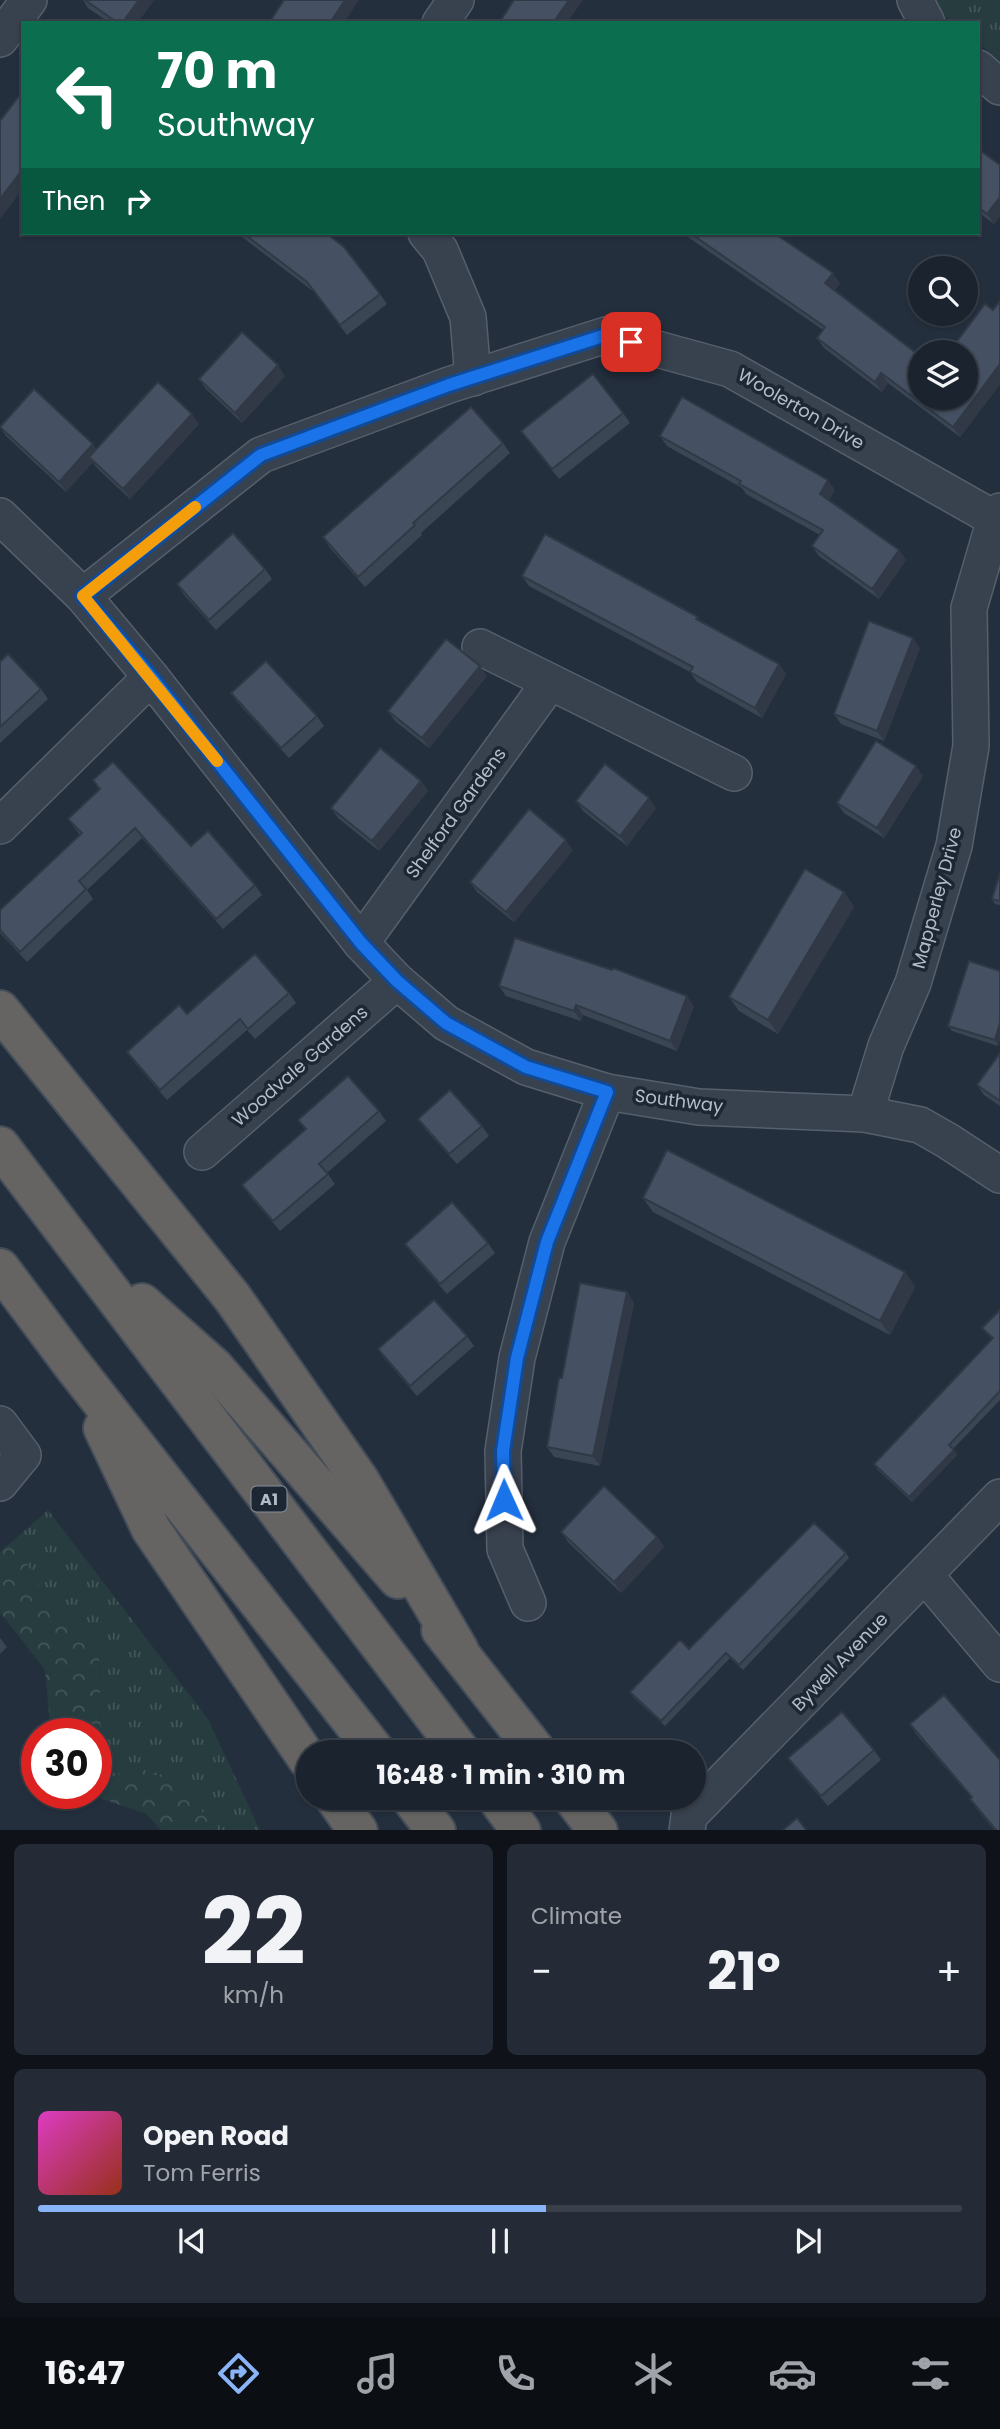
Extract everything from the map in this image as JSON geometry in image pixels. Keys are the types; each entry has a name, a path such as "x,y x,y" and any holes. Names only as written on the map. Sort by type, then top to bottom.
{"highway":[{"path":"0,1010 232,1297 360,1481 459,1650"},
{"name":"A1","path":"0,1146 452,1740"},
{"path":"77,1246 214,1367 459,1650 528,1740"},
{"path":"0,1268 71,1363 367,1740"},
{"path":"71,1363 151,1529 296,1742"},
{"path":"343,1810 358,1830"},
{"path":"420,1810 436,1830"},
{"path":"506,1810 521,1830"},
{"path":"582,1810 598,1830"}],"street":[{"path":"0,39 29,0"},
{"path":"441,21 456,0"},
{"path":"915,0 926,21"},
{"path":"980,70 1000,87"},
{"path":"428,235 440,250 468,317 474,378"},
{"name":"Woolerton Drive","path":"83,596 261,455 474,378 606,335 730,369 997,515"},
{"name":"Mapperley Drive","path":"865,1114 886,1046 913,983 985,750 969,608 997,515"},
{"name":"Southway","path":"0,516 83,596 151,677 361,943 397,981 446,1023 526,1067 607,1092 699,1107 865,1114 920,1125 1000,1175"},
{"path":"480,647 734,773"},
{"path":"0,826 151,677"},
{"name":"Shelford Gardens","path":"361,943 550,682"},
{"name":"Woodvale Gardens","path":"202,1152 397,981"},
{"path":"528,1603 505,1549 503,1451 517,1358 547,1242 607,1092"},
{"path":"0,1424 23,1455 0,1483"},
{"name":"Bywell Avenue","path":"687,1830 689,1816 1000,1497"},
{"path":"925,1575 1000,1664"}],"green space":[{"path":"931,0 1000,0 1000,61 980,45 980,21 952,21 933,6"},
{"path":"48,1510 208,1719 260,1830 216,1830 182,1786 112,1783 112,1718 100,1718 99,1653 39,1586 14,1540"},
{"path":"14,1540 39,1586 99,1653 101,1718 50,1718 45,1670 0,1612 0,1552"},
{"path":"135,1766 182,1786 216,1830 161,1830 146,1814 112,1802 112,1777"}],"building":[{"path":"85,0 139,0 123,21 115,21"},
{"path":"284,0 345,0 331,21 270,21"},
{"path":"514,0 569,0 554,21 500,21"},
{"path":"21,94 21,172 0,199 0,121"},
{"path":"980,150 1000,165 1000,197 987,214 980,209"},
{"path":"246,235 329,235 344,247 380,294 340,325 307,282"},
{"path":"693,235 777,235 833,273 825,283 908,347 908,393 881,373 875,382 817,338 825,327"},
{"path":"1000,301 1000,364 978,393 978,340 958,340 968,326 978,326 978,313 985,304 993,310"},
{"path":"242,332 278,365 235,413 199,379"},
{"path":"593,374 623,413 552,469 521,431"},
{"path":"158,382 192,414 123,489 89,457"},
{"path":"34,389 93,444 59,482 0,427"},
{"path":"682,397 828,480 820,494 899,550 872,589 812,546 823,530 739,484 741,481 660,436"},
{"path":"471,407 503,443 413,523 415,525 358,577 323,537"},
{"path":"930,410 966,410 953,427"},
{"path":"233,533 265,569 209,620 177,584"},
{"path":"545,534 779,664 755,708 690,672 693,667 522,576"},
{"path":"869,621 913,638 877,731 834,714"},
{"path":"446,639 480,666 422,738 388,711"},
{"path":"8,654 41,689 0,727 0,662"},
{"path":"266,661 317,716 281,748 231,693"},
{"path":"876,741 916,766 877,828 837,803"},
{"path":"380,748 421,781 372,841 331,808"},
{"path":"113,762 191,846 208,831 255,885 216,919 135,828 79,881 86,889 20,952 0,930 0,910 82,833 68,819 100,789 93,780"},
{"path":"605,764 649,798 620,836 576,801"},
{"path":"529,809 566,840 506,912 470,882"},
{"path":"805,869 844,892 768,1020 729,997"},
{"path":"1000,873 1000,901 992,899"},
{"path":"515,938 612,970 613,968 687,996 670,1041 576,1005 574,1011 499,986"},
{"path":"255,954 289,993 248,1029 240,1019 160,1090 127,1052 179,1005 187,1014"},
{"path":"969,961 1000,971 1000,1023 995,1040 948,1026"},
{"path":"1000,1053 1000,1101 977,1085"},
{"path":"348,1076 379,1111 319,1164 328,1174 273,1221 242,1185 306,1129 298,1120"},
{"path":"450,1090 482,1126 449,1154 418,1119"},
{"path":"667,1150 905,1272 880,1321 643,1198"},
{"path":"452,1202 488,1243 440,1284 405,1244"},
{"path":"580,1283 627,1292 593,1456 547,1447"},
{"path":"434,1300 467,1336 410,1386 378,1349"},
{"path":"1000,1310 1000,1391 949,1445 954,1450 909,1497 874,1464 993,1338 982,1328"},
{"path":"604,1486 657,1537 614,1582 561,1532"},
{"path":"814,1523 846,1553 739,1665 726,1653 661,1721 630,1692 680,1640 689,1649"},
{"path":"944,1695 1000,1760 1000,1830 996,1830 910,1724"},
{"path":"842,1712 874,1750 821,1796 788,1758"},
{"path":"797,1818 806,1830 783,1830"}],"slow traffic":[{"path":"195,507 83,596 217,761"}],"route":[{"path":"504,1500 503,1451 517,1358 547,1242 607,1092 526,1067 446,1023 397,981 361,943 151,677 83,596 261,455 449,385 606,335 631,342"}]}
